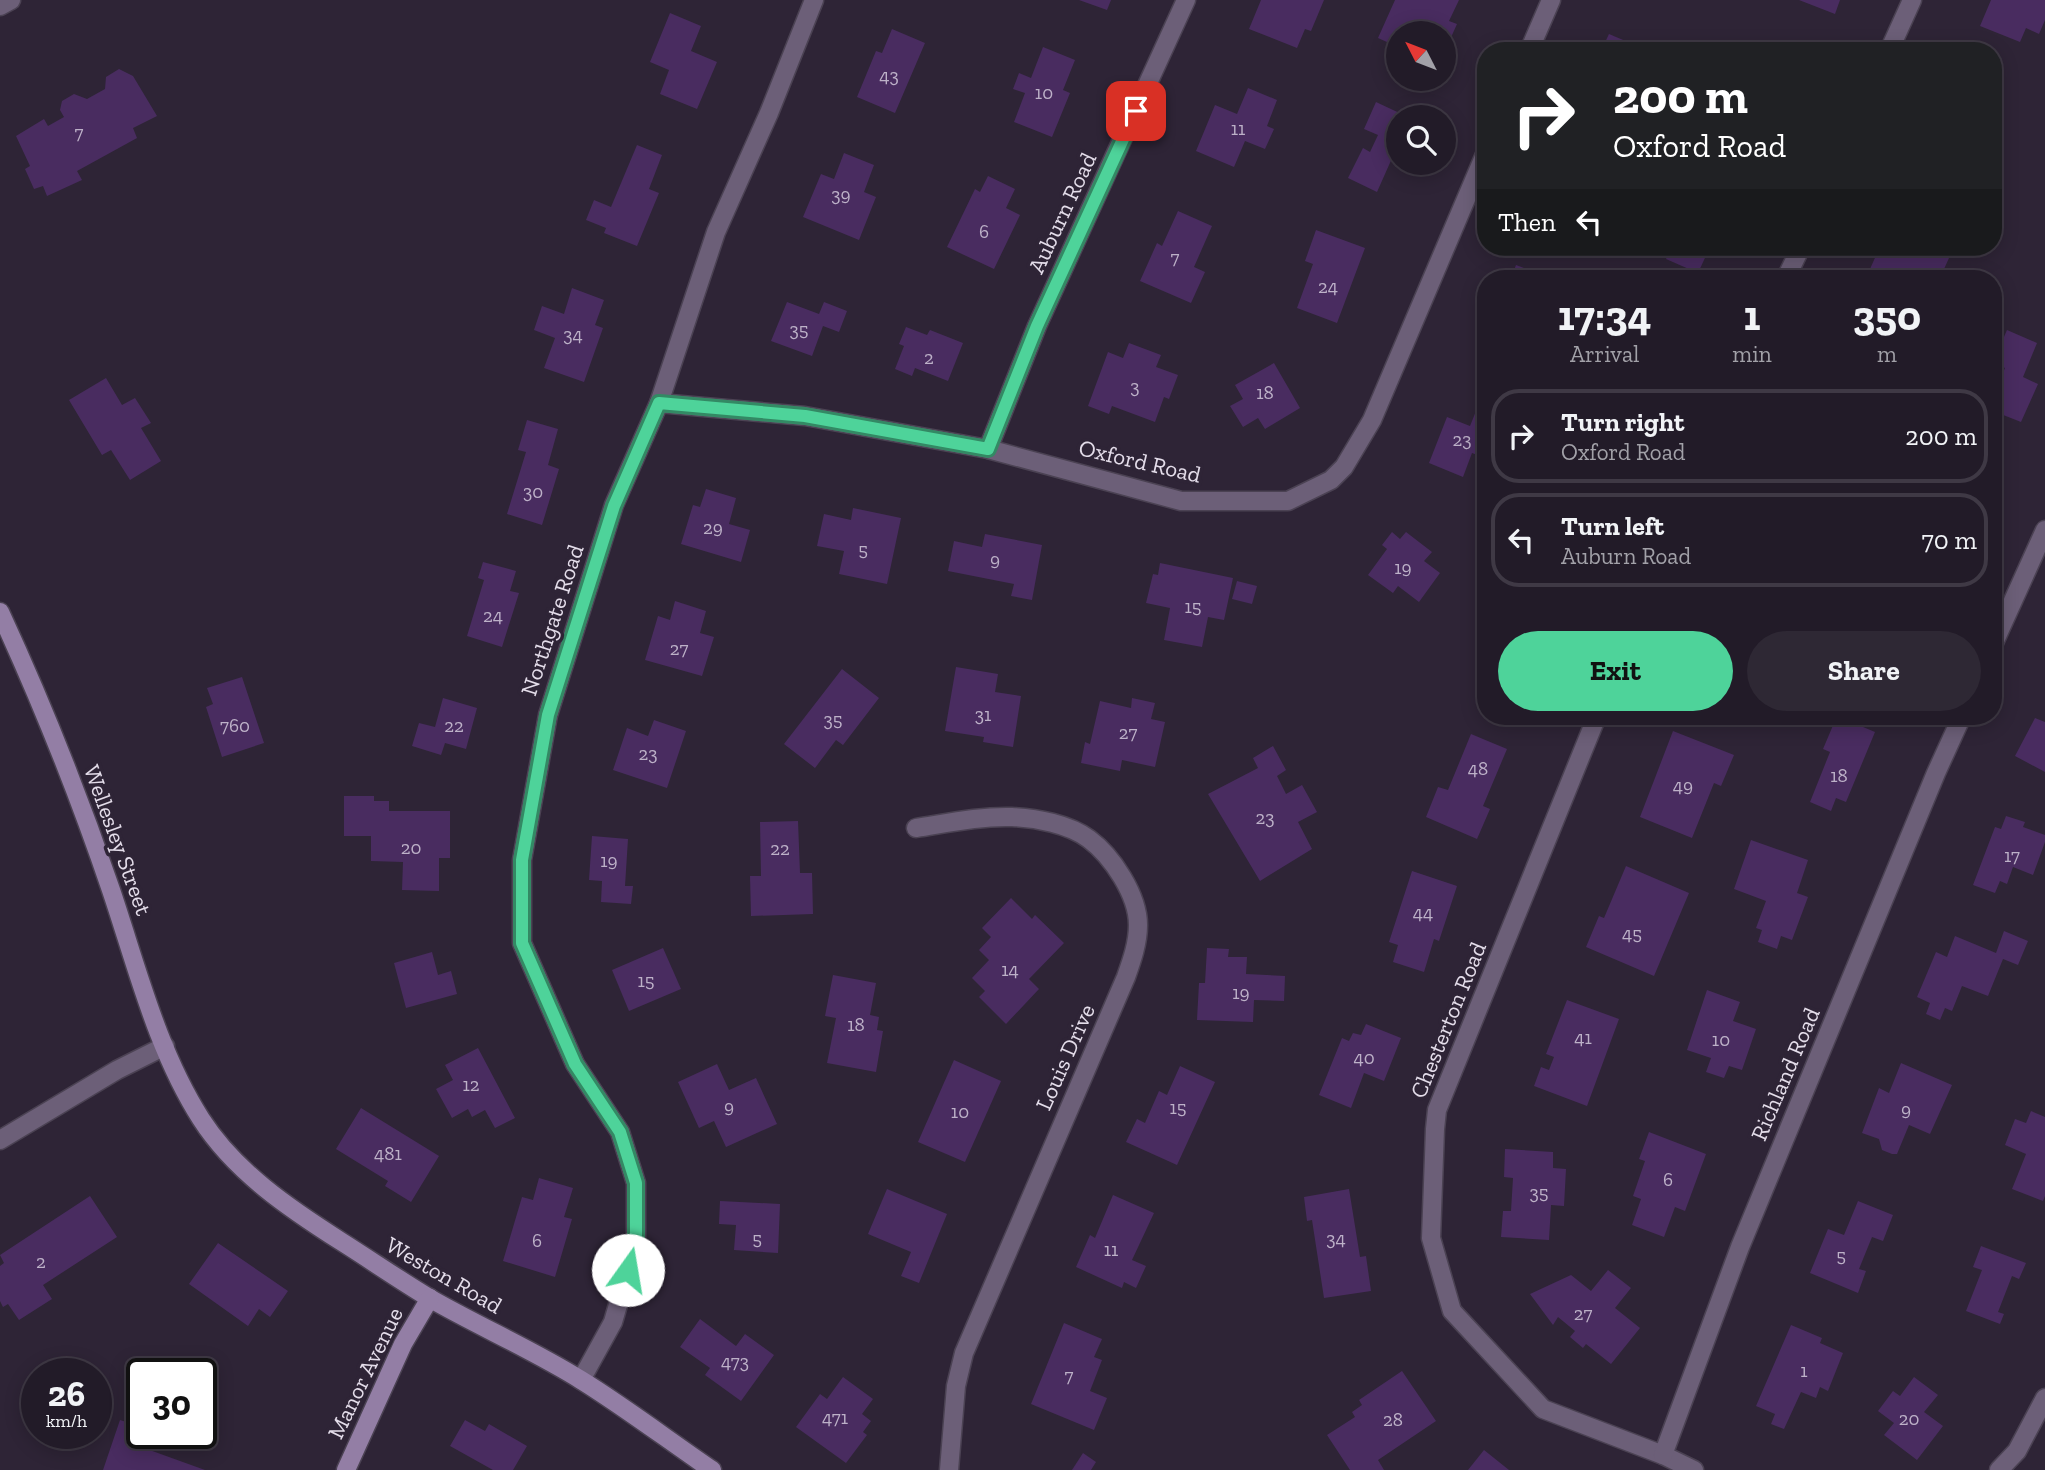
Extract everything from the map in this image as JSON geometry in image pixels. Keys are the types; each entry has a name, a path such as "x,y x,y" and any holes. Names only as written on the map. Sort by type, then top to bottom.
{"main road":[{"name":"Wellesley Street","path":"2,620 34,687 111,890 150,1010 184,1087"},
{"name":"Weston Road","path":"184,1087 202,1120 222,1147 279,1200 430,1298 580,1380 712,1470"},
{"name":"Manor Avenue","path":"346,1470 403,1343 430,1298"}],"street":[{"path":"0,6 11,0"},
{"name":"Northgate Road","path":"580,1380 613,1322 636,1243 636,1183 620,1132 575,1064 522,943 522,860 548,715 614,506 659,403 716,232 769,113 814,0"},
{"name":"Auburn Road","path":"988,449 1037,326 1186,0"},
{"path":"1533,42 1551,0"},
{"path":"1893,42 1912,0"},
{"name":"Oxford Road","path":"659,403 805,416 988,449 1181,501 1288,501 1331,480 1344,467 1372,420 1477,173"},
{"path":"2002,625 2045,530"},
{"name":"Chesterton Road","path":"1593,725 1437,1110 1431,1238 1452,1311 1543,1409 1663,1455 1694,1470"},
{"name":"Richland Road","path":"1663,1455 1740,1247 1958,725"},
{"name":"Louis Drive","path":"916,828 982,818 1014,817 1068,829 1088,838 1122,875 1132,898 1138,923 1135,949 1126,977 964,1353 956,1386 949,1470"},
{"path":"0,1140 117,1070 165,1046"},
{"path":"2000,1470 2017,1451 2045,1398"}],"building":[{"path":"1079,0 1111,0 1107,10"},
{"path":"1261,0 1324,0 1311,31 1305,29 1297,48 1249,29"},
{"path":"1395,0 1459,0 1449,21 1386,21 1386,42 1378,38"},
{"path":"1799,0 1840,0 1835,14"},
{"path":"1991,0 2045,0 2045,20 2039,34 2026,28 2020,42 1980,26"},
{"path":"670,13 701,26 691,51 717,62 697,109 660,94 669,70 650,62"},
{"path":"892,29 925,43 895,113 857,97 876,51 882,53"},
{"path":"1609,34 1628,42 1605,42"},
{"path":"1043,47 1075,60 1063,90 1070,93 1052,137 1014,122 1025,93 1013,89 1019,73 1031,78"},
{"path":"119,69 133,76 157,116 133,128 137,138 77,171 82,180 47,196 43,186 34,189 25,169 30,166 16,136 44,119 48,126 64,117 60,110 62,101 74,94 87,99 105,89 106,77"},
{"path":"1248,88 1277,100 1267,126 1274,129 1265,149 1245,141 1234,167 1196,151 1215,105 1237,114"},
{"path":"1376,102 1386,107 1386,172 1377,192 1348,178 1363,148 1370,152 1378,135 1364,129"},
{"path":"637,145 662,155 649,189 659,193 637,246 604,233 606,228 586,220 594,200 611,207"},
{"path":"844,153 874,165 864,192 876,197 859,240 803,217 821,174 834,179"},
{"path":"988,176 1015,189 1006,208 1020,215 994,269 947,247 975,189 980,192"},
{"path":"1178,211 1212,226 1194,267 1205,272 1191,303 1140,281 1157,243 1162,246"},
{"path":"1316,230 1365,248 1337,323 1297,308 1313,264 1305,261"},
{"path":"1668,256 1706,256 1699,270 1691,270 1666,259"},
{"path":"1876,256 1949,258 1944,270 1870,270"},
{"path":"1516,265 1529,270 1514,270"},
{"path":"572,288 604,300 595,325 603,328 584,382 544,368 555,338 534,330 542,306 564,314"},
{"path":"787,302 819,314 824,302 847,311 839,332 823,326 812,356 771,341"},
{"path":"906,327 927,335 930,330 963,343 948,381 915,368 912,376 895,369 904,346 899,344"},
{"path":"2007,330 2037,343 2023,377 2038,384 2021,422 2002,415 2002,375 2005,368 2002,366 2002,341"},
{"path":"1129,343 1161,355 1156,367 1178,375 1169,399 1164,397 1155,422 1112,406 1109,414 1088,406 1108,352 1123,358"},
{"path":"1274,363 1300,408 1265,429 1258,418 1243,427 1230,406 1243,399 1235,385"},
{"path":"106,378 122,405 135,398 151,423 141,428 161,461 130,480 111,450 102,455 69,400"},
{"path":"1477,408 1477,455 1472,453 1463,477 1429,463 1447,417 1470,426"},
{"path":"527,420 558,429 548,465 559,469 542,525 507,514 526,452 518,450"},
{"path":"706,489 736,498 729,524 750,530 741,562 681,544 693,505 700,507"},
{"path":"853,508 901,518 887,584 839,574 844,551 817,546 824,514 851,520"},
{"path":"1392,532 1400,539 1406,532 1432,552 1424,561 1440,573 1419,602 1398,586 1393,593 1368,575 1387,549 1382,545"},
{"path":"985,534 1042,545 1032,600 1011,596 1014,584 948,571 954,541 982,547"},
{"path":"483,562 516,571 510,591 519,593 502,647 467,636 484,580 478,578"},
{"path":"1160,563 1233,578 1224,620 1208,617 1202,647 1164,640 1170,608 1146,603 1153,574 1158,575"},
{"path":"1237,581 1257,586 1252,604 1232,599"},
{"path":"675,601 706,611 700,633 714,637 702,676 645,660 658,616 670,620"},
{"path":"956,667 998,674 995,692 1021,696 1013,747 983,742 984,737 945,731"},
{"path":"842,669 879,698 843,745 836,740 815,768 784,744"},
{"path":"242,677 264,743 222,757 206,707 213,704 207,688"},
{"path":"443,698 477,708 466,749 445,743 441,755 412,746 419,723 435,727"},
{"path":"1132,698 1155,703 1151,719 1165,722 1155,767 1122,760 1120,771 1081,763 1085,742 1090,744 1100,701 1131,708"},
{"path":"2035,718 2045,722 2045,772 2015,756"},
{"path":"654,720 686,731 667,788 613,770 627,728 648,736"},
{"path":"1833,725 1858,725 1875,732 1846,802 1836,798 1831,811 1810,802 1830,752 1823,749"},
{"path":"1673,731 1734,755 1721,786 1714,783 1692,838 1640,817"},
{"path":"1471,734 1507,749 1483,806 1490,809 1477,839 1426,817 1438,787 1448,790"},
{"path":"1273,746 1286,770 1277,776 1286,794 1302,785 1317,812 1298,822 1312,849 1260,881 1208,794 1258,768 1253,758"},
{"path":"344,796 374,796 374,801 389,801 389,811 450,811 450,858 439,858 439,891 402,890 403,862 371,861 371,836 344,836"},
{"path":"2006,816 2025,822 2023,827 2045,835 2045,842 2033,875 2013,867 2007,884 2000,881 1995,893 1973,885 1995,827 2001,829"},
{"path":"798,821 800,873 812,873 813,914 751,916 750,876 761,876 760,822"},
{"path":"592,836 628,839 625,886 633,886 631,904 601,902 602,881 589,880"},
{"path":"1751,840 1808,860 1797,893 1808,897 1792,940 1781,936 1777,949 1758,942 1762,930 1756,928 1766,901 1734,889"},
{"path":"1626,866 1689,893 1654,976 1586,947 1599,916 1604,918"},
{"path":"1412,871 1457,886 1439,941 1434,939 1424,972 1393,962 1398,945 1389,942"},
{"path":"1011,898 1032,919 1035,915 1064,943 1029,979 1039,989 1006,1024 979,997 985,991 972,978 989,960 979,950 991,937 982,928"},
{"path":"2004,931 2028,941 2018,965 2003,959 1988,996 1962,986 1952,1011 1945,1008 1940,1020 1926,1014 1930,1003 1917,997 1936,952 1947,957 1955,936 1996,953"},
{"path":"663,948 681,989 629,1011 612,970"},
{"path":"1207,948 1229,949 1228,957 1247,957 1246,974 1285,976 1284,1001 1254,1000 1253,1022 1197,1020 1199,983 1205,983"},
{"path":"432,952 438,975 451,971 457,994 406,1008 394,963"},
{"path":"833,975 876,983 870,1015 879,1017 877,1030 883,1031 876,1072 827,1063 836,1018 825,1016"},
{"path":"1707,990 1740,1002 1733,1021 1756,1029 1742,1070 1729,1066 1724,1078 1706,1072 1711,1058 1687,1050"},
{"path":"1567,1000 1619,1019 1587,1106 1534,1086 1541,1067 1549,1070 1554,1057 1546,1054"},
{"path":"1366,1024 1401,1038 1384,1081 1364,1073 1351,1108 1319,1095 1342,1038 1349,1041 1353,1033 1361,1035"},
{"path":"478,1048 515,1118 495,1128 485,1110 472,1117 468,1109 452,1118 436,1089 453,1080 445,1065"},
{"path":"954,1060 1001,1081 965,1162 918,1142"},
{"path":"1901,1063 1952,1085 1930,1134 1909,1125 1897,1154 1892,1154 1882,1150 1879,1139 1862,1133 1879,1088 1889,1093"},
{"path":"717,1064 729,1090 756,1078 777,1124 726,1147 714,1121 699,1128 678,1082"},
{"path":"1180,1066 1215,1082 1177,1165 1126,1142 1137,1119 1145,1123 1159,1091 1167,1095"},
{"path":"361,1108 439,1156 411,1202 385,1186 388,1181 336,1149"},
{"path":"2031,1111 2045,1117 2043,1201 2012,1189 2026,1154 2005,1145 2015,1119 2026,1123"},
{"path":"1649,1132 1706,1154 1685,1211 1675,1207 1664,1237 1632,1225 1641,1199 1633,1196 1645,1161 1639,1159"},
{"path":"1505,1149 1553,1152 1553,1168 1566,1169 1564,1206 1551,1205 1549,1240 1501,1237 1503,1211 1511,1211 1513,1178 1504,1177"},
{"path":"539,1178 573,1188 564,1217 572,1219 555,1277 503,1261 522,1197 533,1200"},
{"path":"887,1189 947,1214 919,1283 901,1276 911,1252 868,1234"},
{"path":"1349,1189 1360,1257 1366,1256 1371,1291 1324,1298 1312,1220 1307,1221 1304,1197"},
{"path":"1113,1195 1154,1213 1132,1260 1146,1266 1136,1288 1124,1282 1122,1288 1076,1267 1090,1235 1095,1238"},
{"path":"90,1196 117,1237 43,1285 52,1299 19,1320 8,1304 3,1307 0,1301 0,1266 4,1263 0,1255"},
{"path":"720,1201 780,1204 778,1253 734,1250 736,1225 719,1224"},
{"path":"1858,1201 1893,1215 1883,1241 1872,1237 1859,1269 1866,1271 1858,1293 1810,1273 1828,1229 1844,1235"},
{"path":"218,1243 288,1291 270,1317 259,1309 248,1326 189,1284"},
{"path":"1981,1246 2026,1263 2019,1279 2012,1276 1998,1312 2004,1314 2000,1324 1966,1311 1982,1270 1973,1267"},
{"path":"1608,1270 1631,1288 1615,1308 1640,1328 1611,1364 1586,1344 1583,1348 1570,1337 1575,1331 1558,1317 1553,1325 1530,1294 1571,1275 1591,1291"},
{"path":"700,1319 736,1346 745,1334 774,1355 741,1401 705,1375 710,1368 680,1347"},
{"path":"1064,1323 1102,1339 1094,1357 1102,1360 1090,1391 1107,1398 1094,1430 1031,1404"},
{"path":"1791,1325 1822,1338 1820,1343 1843,1353 1828,1391 1820,1387 1816,1398 1801,1392 1784,1429 1771,1424 1775,1414 1756,1406"},
{"path":"1402,1371 1436,1421 1378,1460 1384,1470 1350,1470 1327,1435 1355,1417 1352,1412 1362,1405 1359,1400"},
{"path":"843,1377 873,1399 862,1414 871,1421 863,1432 867,1435 846,1463 796,1427 820,1394 827,1399"},
{"path":"1914,1377 1938,1395 1924,1412 1943,1426 1917,1460 1884,1435 1894,1423 1878,1411 1893,1391 1900,1396"},
{"path":"120,1420 126,1422 126,1449 147,1449 205,1470 103,1470"},
{"path":"465,1420 485,1431 489,1424 527,1446 513,1470 493,1470 450,1446"},
{"path":"1484,1450 1509,1470 1468,1470"},
{"path":"1083,1453 1096,1462 1091,1470 1072,1470"}],"route":[{"path":"628,1270 636,1243 636,1183 620,1132 575,1064 522,943 522,860 548,715 614,506 659,403 805,416 988,449 1037,326 1136,111"}]}
